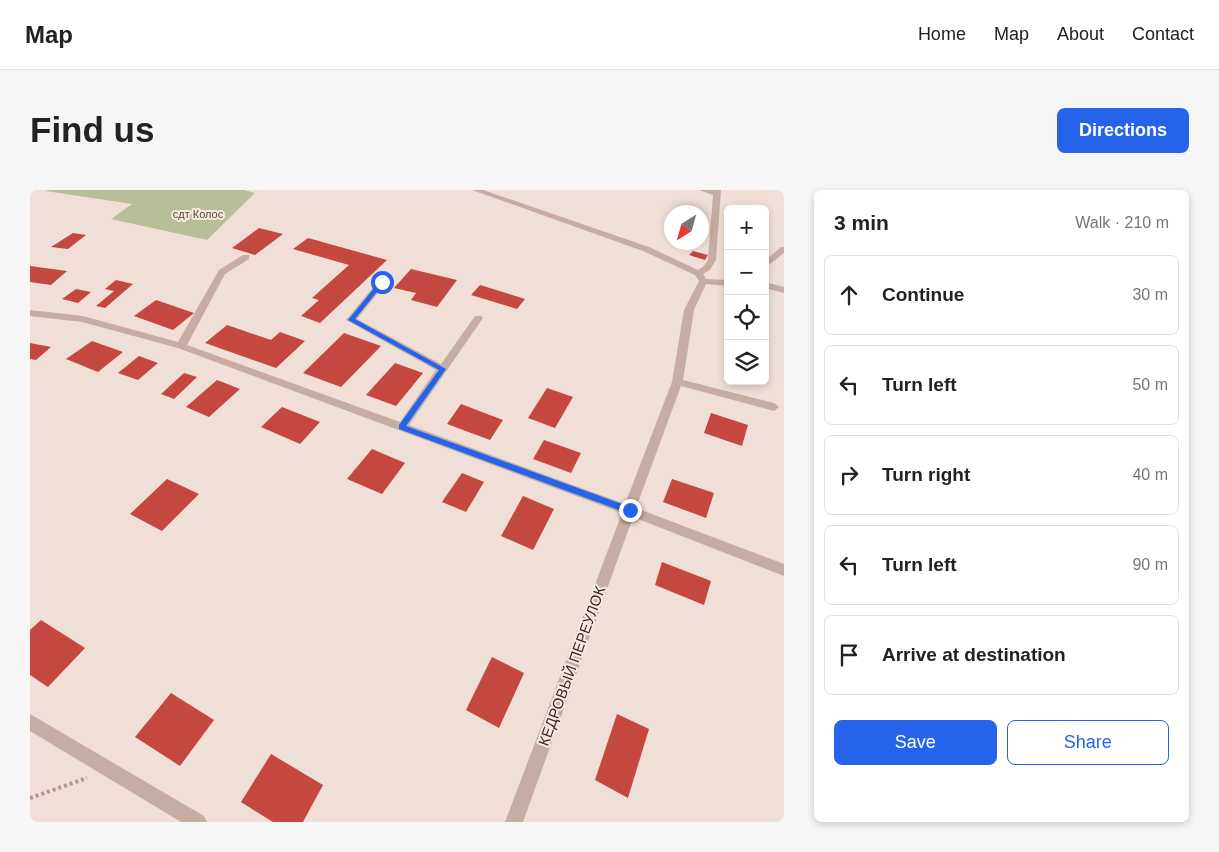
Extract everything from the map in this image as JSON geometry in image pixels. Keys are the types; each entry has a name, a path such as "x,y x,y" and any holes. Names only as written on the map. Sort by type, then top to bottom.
{"street":[{"path":"476,190 646,249 700,277 724,282"},
{"path":"703,190 716,192"},
{"name":"КЕДРОВЫЙ ПЕРЕУЛОК","path":"514,822 677,382 689,310 700,277 712,260 716,192"},
{"path":"769,262 784,249"},
{"path":"182,346 222,272 246,257"},
{"path":"382,282 351,320 442,369"},
{"path":"769,286 784,290"},
{"path":"30,314 83,319 182,346 630,510 784,570"},
{"path":"402,427 478,318"},
{"path":"677,382 774,406"},
{"path":"30,722 198,822"}],"path":[{"path":"30,798 109,770"}],"green space":[{"name":"сдт Колос","path":"244,190 255,193 207,240 111,219 132,204 46,191"}],"building":[{"path":"259,228 283,234 255,255 232,248"},
{"path":"73,233 86,235 68,249 51,247"},
{"path":"308,238 387,260 320,323 301,316 319,300 312,298 349,265 293,249"},
{"path":"693,251 708,255 705,260 689,255"},
{"path":"30,266 67,271 51,285 30,282"},
{"path":"411,269 457,280 437,307 411,300 416,293 394,288"},
{"path":"116,280 133,284 105,308 96,306 114,291 105,289"},
{"path":"480,285 525,299 517,309 471,295"},
{"path":"76,289 91,292 78,303 62,299"},
{"path":"156,300 194,313 173,330 134,316"},
{"path":"227,325 271,340 280,332 305,341 276,368 205,343"},
{"path":"344,333 381,346 341,387 303,373"},
{"path":"92,341 123,352 98,372 66,359"},
{"path":"30,343 51,347 36,360 30,359"},
{"path":"139,356 158,363 138,380 118,373"},
{"path":"395,363 423,373 396,406 366,395"},
{"path":"184,373 197,377 174,399 161,394"},
{"path":"217,380 240,389 209,417 186,407"},
{"path":"547,388 573,397 555,428 528,418"},
{"path":"461,404 503,420 490,440 447,424"},
{"path":"282,407 320,422 300,444 261,427"},
{"path":"711,413 748,425 742,446 704,433"},
{"path":"544,440 581,453 571,473 533,459"},
{"path":"372,449 405,463 382,494 347,479"},
{"path":"462,473 484,482 466,512 442,502"},
{"path":"167,479 199,494 162,531 130,514"},
{"path":"672,479 714,493 706,518 663,502"},
{"path":"523,496 554,509 533,550 501,536"},
{"path":"662,562 711,581 704,605 655,585"},
{"path":"41,620 85,648 48,687 30,675 30,630"},
{"path":"492,657 524,673 499,728 466,710"},
{"path":"171,693 214,720 180,766 135,737"},
{"path":"617,714 649,729 628,798 595,780"},
{"path":"271,754 323,785 303,822 273,822 241,802"}],"route":[{"path":"382,282 351,320 442,369 402,427 630,510"}]}
